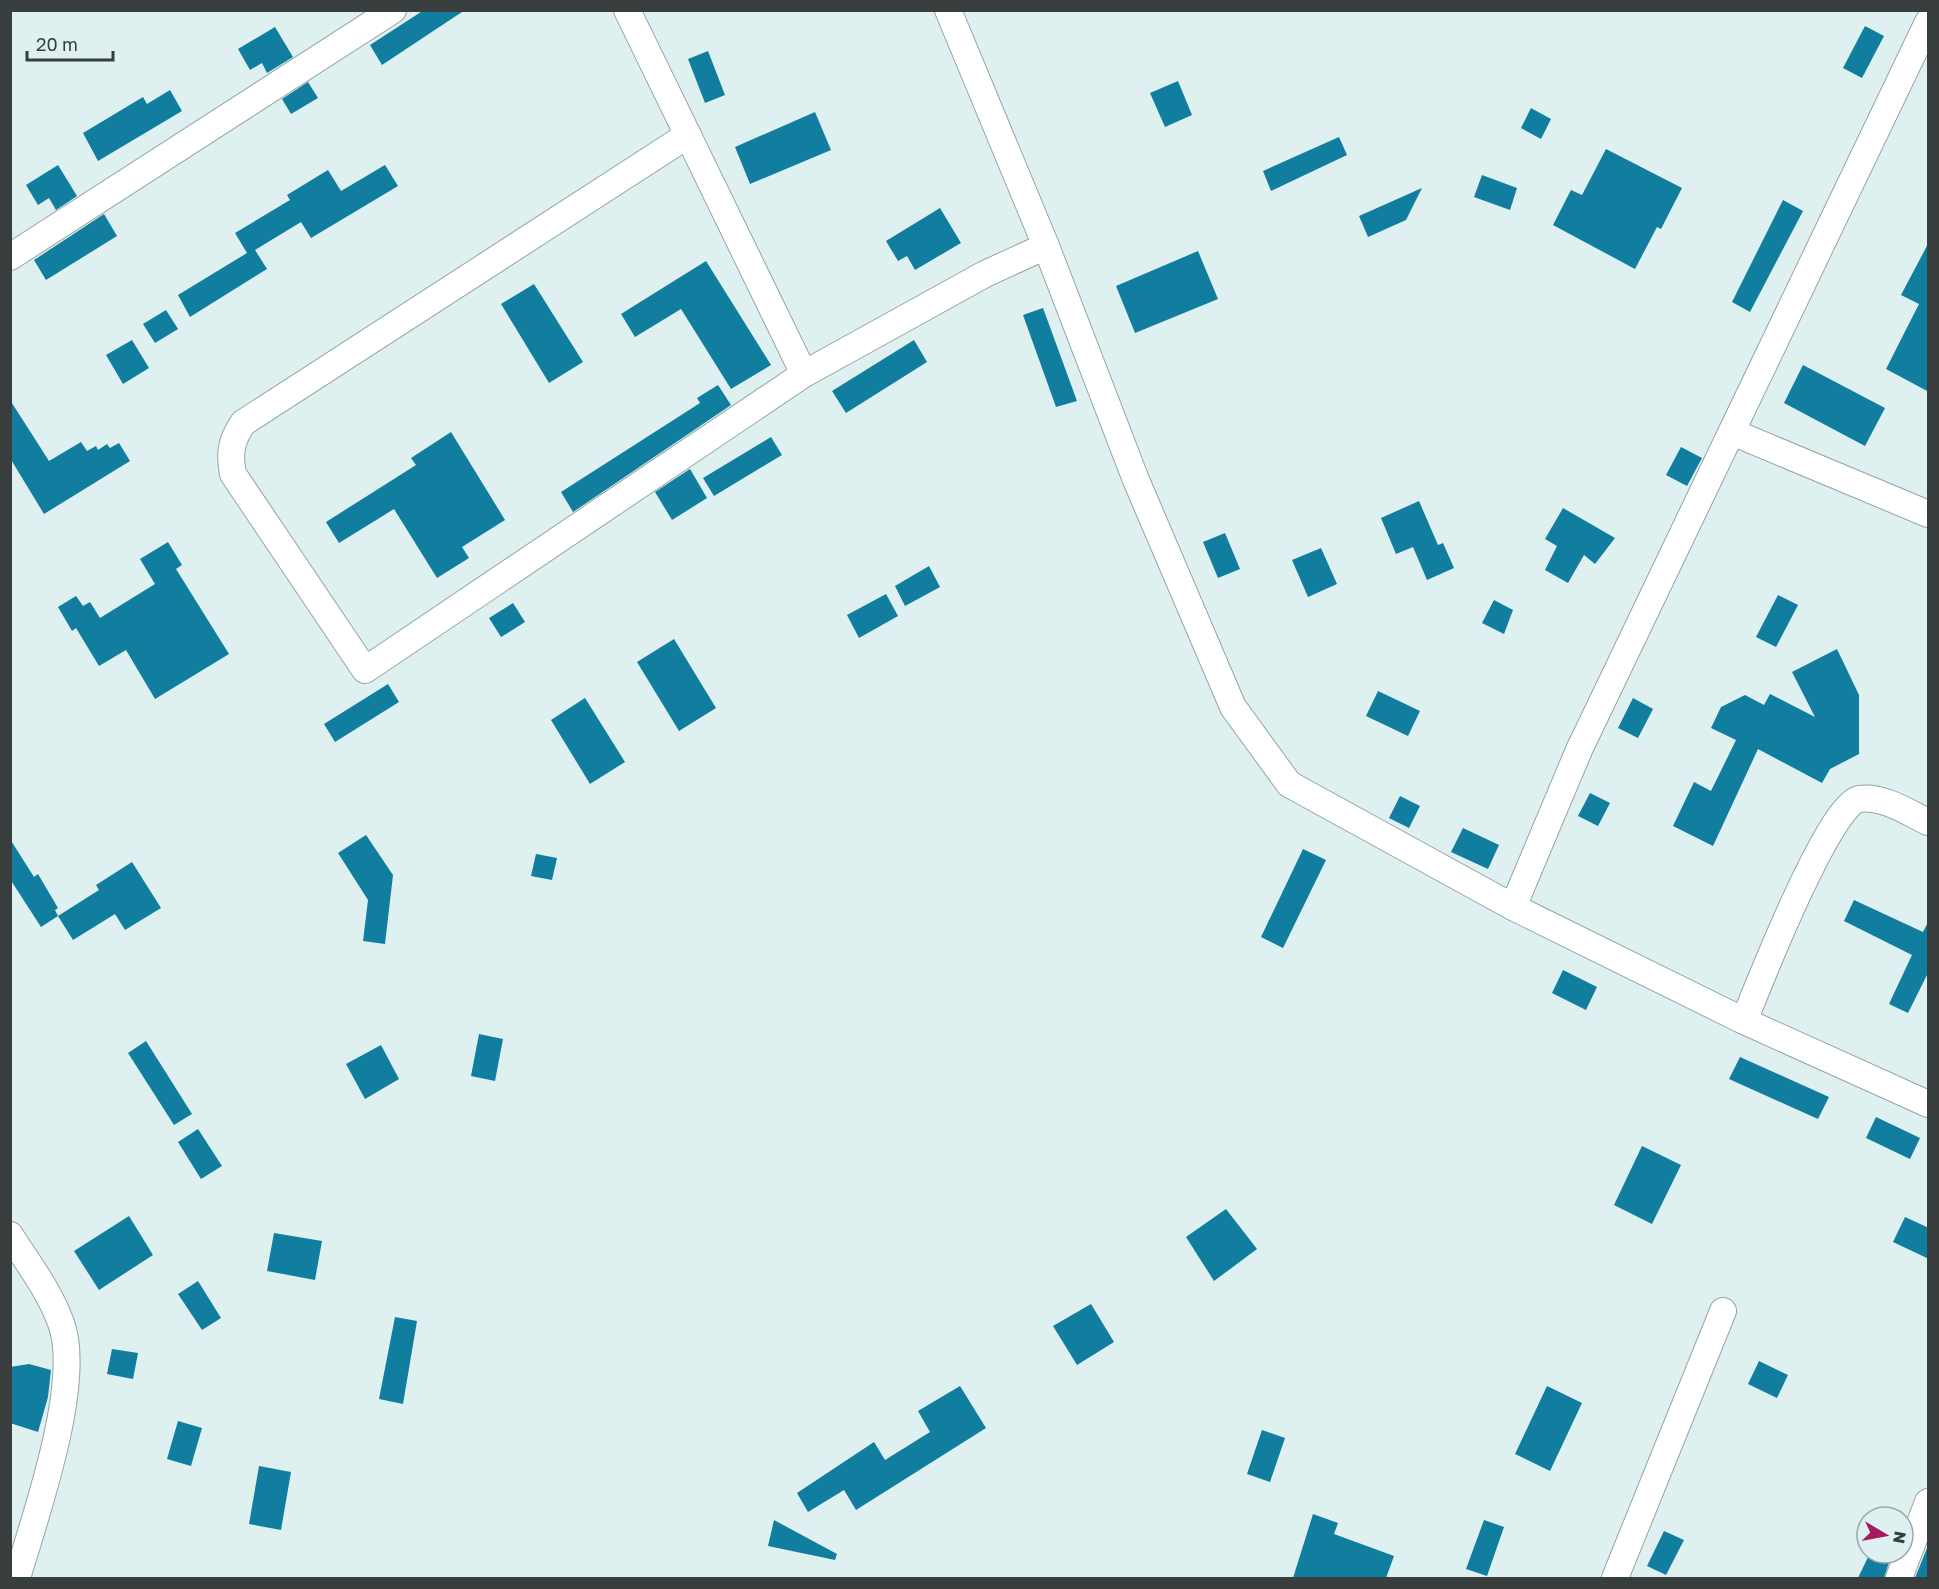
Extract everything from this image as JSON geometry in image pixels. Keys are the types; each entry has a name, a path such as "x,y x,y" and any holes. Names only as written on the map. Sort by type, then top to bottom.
{"street":[{"path":"10,257 393,10"},
{"path":"627,10 804,374"},
{"path":"948,10 1046,246 1136,480 1233,707 1289,784 1513,907 1744,1021 1929,1104"},
{"path":"1513,907 1578,750 1929,22"},
{"path":"688,135 243,423 232,438 230,457 233,474 365,670 804,374 985,274 1046,246"},
{"path":"1731,432 1929,514"},
{"path":"1744,1021 1818,851 1843,811 1858,799 1875,800 1929,822"},
{"path":"10,1235 48,1294 62,1324 68,1362 55,1446 17,1578"},
{"path":"1615,1578 1723,1311"},
{"path":"1899,1578 1929,1502"}],"building":[{"path":"424,10 465,10 382,65 370,45"},
{"path":"1865,26 1884,36 1862,78 1843,68"},
{"path":"275,27 293,57 267,73 262,63 250,70 238,49"},
{"path":"708,51 725,95 705,103 688,59"},
{"path":"1178,81 1192,115 1165,127 1150,93"},
{"path":"308,82 318,98 291,114 282,99"},
{"path":"170,90 182,111 98,161 83,133 143,97 147,104"},
{"path":"1531,108 1551,119 1541,139 1521,128"},
{"path":"815,112 831,150 750,184 735,147"},
{"path":"1339,137 1347,155 1271,191 1263,171"},
{"path":"1606,149 1682,188 1661,229 1657,227 1635,269 1553,225 1571,190 1582,195"},
{"path":"58,165 77,196 56,210 49,198 38,205 26,185"},
{"path":"385,165 398,186 311,238 301,222 255,250 267,269 190,317 178,295 247,253 235,233 290,200 287,195 328,170 341,191"},
{"path":"1482,175 1517,188 1510,210 1474,197"},
{"path":"1422,188 1406,220 1368,237 1359,216"},
{"path":"1783,200 1803,211 1750,312 1732,302"},
{"path":"940,208 961,243 915,270 907,256 898,261 886,241"},
{"path":"104,214 117,236 46,280 34,260"},
{"path":"1929,242 1929,392 1886,369 1919,304 1901,295"},
{"path":"1198,251 1218,299 1135,333 1116,286"},
{"path":"706,261 771,365 731,389 681,309 635,337 621,314"},
{"path":"534,284 583,362 549,383 501,304"},
{"path":"1043,308 1077,401 1056,407 1023,315"},
{"path":"166,310 178,329 155,343 143,324"},
{"path":"132,340 149,368 123,384 106,355"},
{"path":"914,340 927,362 846,413 832,391"},
{"path":"1803,365 1885,408 1865,446 1784,403"},
{"path":"718,385 731,405 573,512 561,492 700,403 697,398"},
{"path":"10,400 49,461 81,442 87,451 96,446 98,450 107,444 110,448 119,443 130,461 44,514 10,458"},
{"path":"451,432 505,520 462,547 469,558 437,578 394,509 339,543 326,522 416,465 411,458"},
{"path":"771,437 782,455 714,496 703,478"},
{"path":"1681,447 1702,458 1687,486 1666,475"},
{"path":"690,469 707,498 672,520 655,492"},
{"path":"1419,501 1438,545 1443,543 1454,568 1427,580 1413,547 1396,554 1381,518"},
{"path":"1563,508 1615,538 1595,564 1584,555 1568,583 1545,570 1557,546 1545,539"},
{"path":"1225,533 1240,569 1218,578 1203,542"},
{"path":"168,542 182,565 176,569 229,654 155,699 126,650 99,666 76,628 72,631 58,607 76,596 83,606 90,602 100,618 155,584 140,559"},
{"path":"1321,548 1337,584 1308,597 1292,560"},
{"path":"929,566 940,587 905,606 895,586"},
{"path":"886,594 898,616 859,638 847,615"},
{"path":"1778,595 1798,605 1776,647 1756,637"},
{"path":"1494,600 1513,610 1504,634 1482,623"},
{"path":"513,603 525,622 501,637 489,618"},
{"path":"674,639 716,708 679,731 637,662"},
{"path":"1837,649 1859,695 1859,754 1830,769 1822,783 1758,749 1713,846 1673,826 1694,782 1711,791 1736,740 1711,728 1721,707 1745,695 1764,705 1770,694 1815,717 1792,672"},
{"path":"388,684 399,702 335,742 324,724"},
{"path":"1378,691 1420,711 1408,736 1366,716"},
{"path":"585,698 625,762 590,784 551,720"},
{"path":"1633,698 1653,709 1638,738 1618,728"},
{"path":"1590,793 1610,803 1598,826 1578,816"},
{"path":"1400,796 1420,806 1409,828 1389,818"},
{"path":"1463,828 1499,845 1488,869 1451,852"},
{"path":"366,835 393,875 385,944 363,941 368,900 338,853"},
{"path":"10,839 34,877 38,874 58,908 55,910 58,916 41,927 10,879"},
{"path":"1303,849 1326,860 1283,948 1261,937"},
{"path":"536,854 557,858 552,880 531,876"},
{"path":"132,862 161,908 125,930 115,914 73,940 58,916 99,890 96,885"},
{"path":"1854,900 1923,932 1929,920 1929,971 1908,1013 1889,1004 1912,955 1844,921"},
{"path":"1563,970 1597,987 1586,1010 1552,993"},
{"path":"479,1034 503,1039 495,1081 471,1076"},
{"path":"146,1041 192,1114 174,1125 128,1053"},
{"path":"381,1045 399,1079 365,1099 346,1064"},
{"path":"1740,1057 1829,1097 1818,1119 1729,1079"},
{"path":"1876,1117 1920,1138 1910,1159 1866,1138"},
{"path":"198,1129 222,1166 201,1179 178,1142"},
{"path":"1642,1146 1681,1165 1652,1224 1614,1205"},
{"path":"1226,1209 1257,1249 1214,1281 1186,1237"},
{"path":"129,1216 153,1255 99,1290 74,1251"},
{"path":"1905,1217 1929,1228 1929,1259 1893,1242"},
{"path":"274,1233 322,1241 315,1280 267,1271"},
{"path":"198,1281 221,1318 202,1330 178,1294"},
{"path":"1091,1304 1114,1342 1077,1365 1053,1326"},
{"path":"395,1317 417,1321 403,1404 379,1399"},
{"path":"112,1349 138,1353 133,1379 107,1374"},
{"path":"1759,1361 1788,1375 1777,1398 1748,1384"},
{"path":"29,1364 51,1370 48,1397 38,1432 10,1423 10,1367"},
{"path":"960,1386 986,1428 856,1510 844,1490 808,1512 797,1493 874,1442 885,1460 930,1432 918,1411"},
{"path":"1547,1386 1582,1403 1550,1471 1515,1454"},
{"path":"178,1421 202,1428 191,1466 167,1459"},
{"path":"1262,1430 1285,1438 1270,1482 1247,1474"},
{"path":"259,1466 291,1472 281,1530 249,1524"},
{"path":"1313,1514 1338,1523 1334,1534 1394,1556 1386,1578 1293,1578"},
{"path":"774,1520 837,1554 835,1560 768,1546"},
{"path":"1484,1520 1504,1527 1487,1576 1466,1569"},
{"path":"1664,1531 1684,1540 1666,1575 1647,1566"},
{"path":"1929,1543 1929,1578 1915,1578"},
{"path":"1864,1565 1888,1565 1884,1578 1858,1578"}]}
